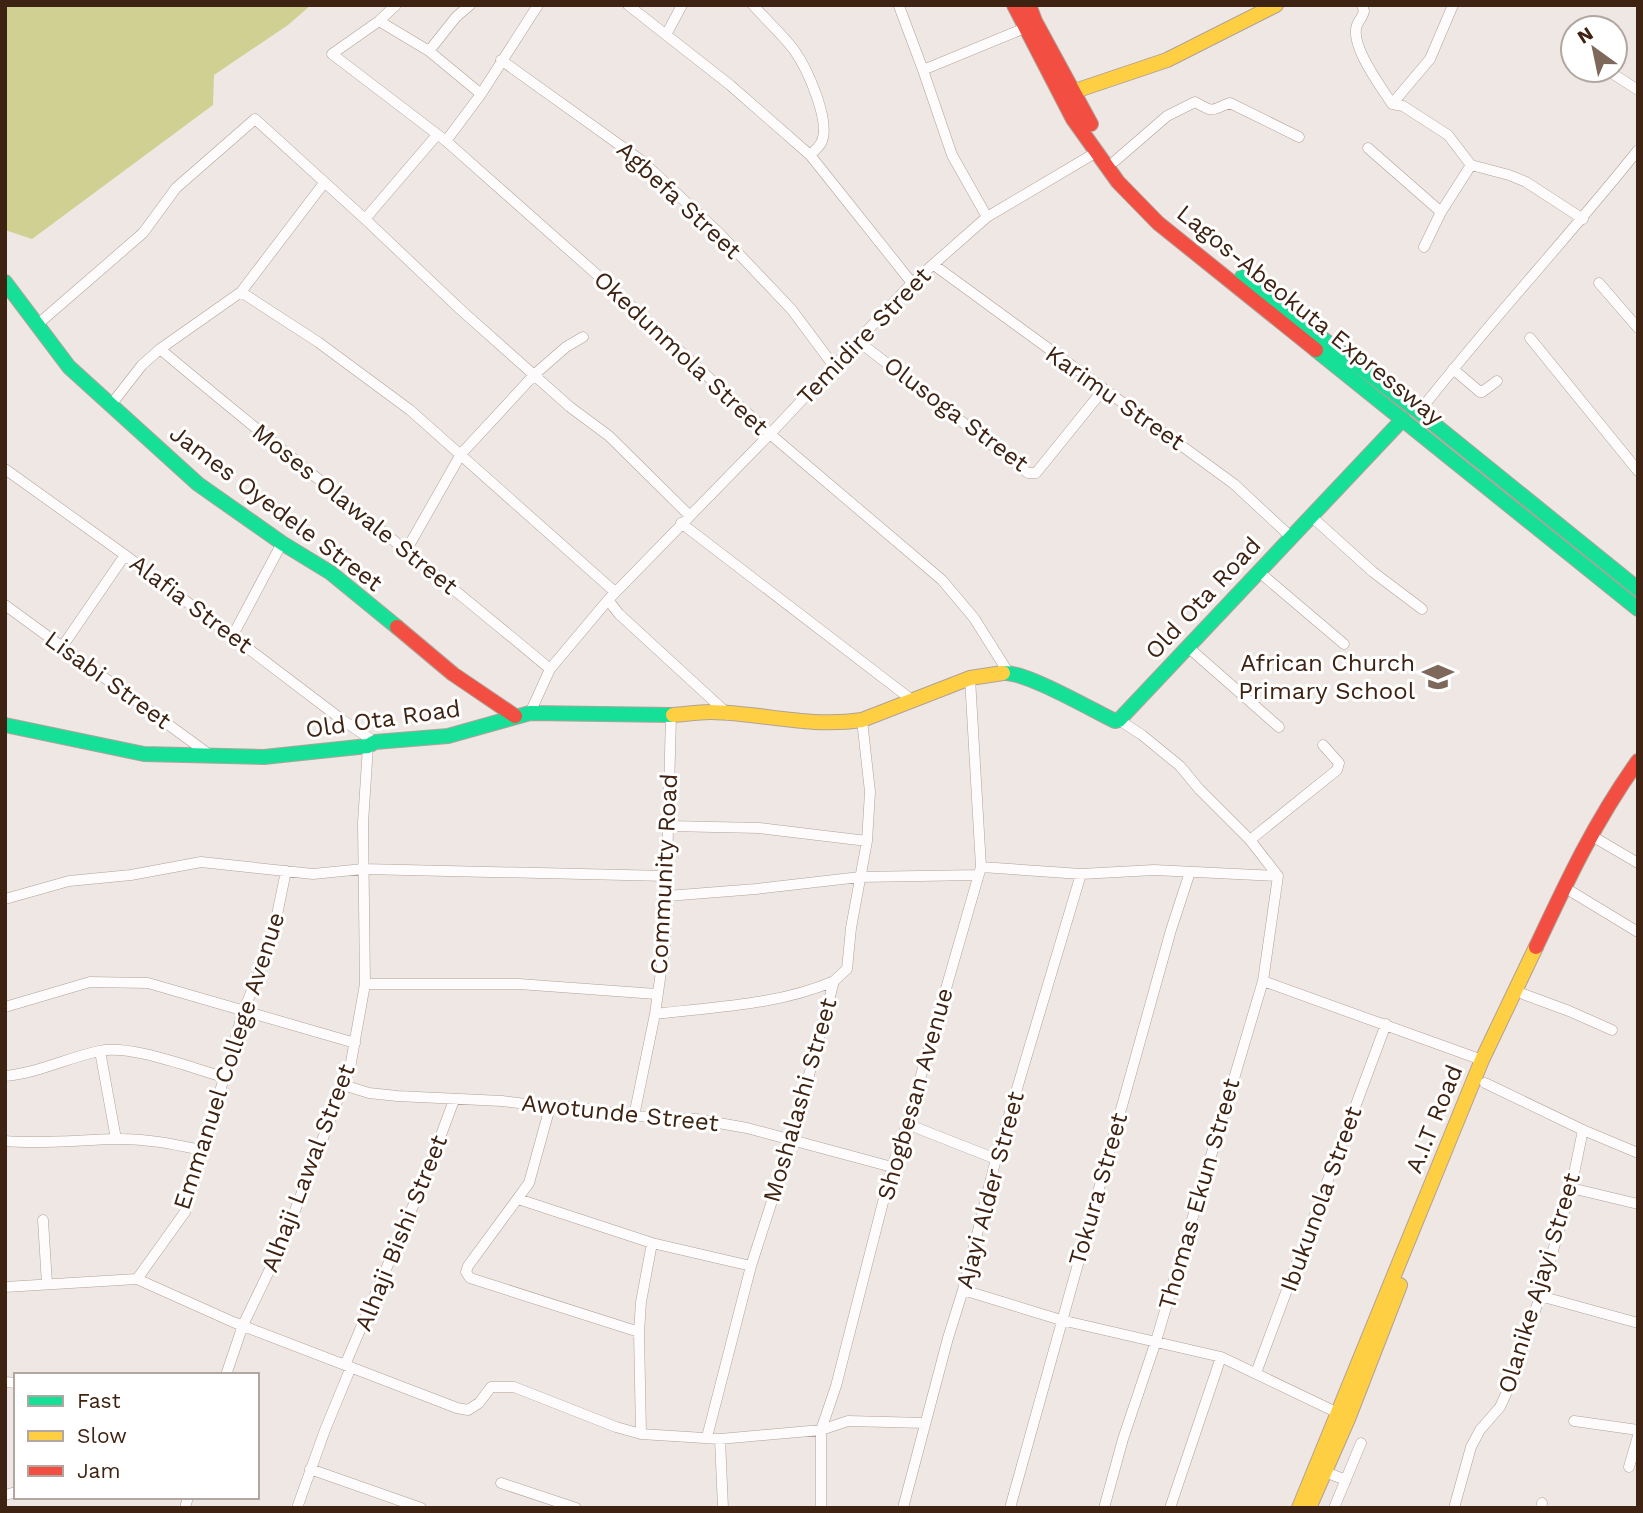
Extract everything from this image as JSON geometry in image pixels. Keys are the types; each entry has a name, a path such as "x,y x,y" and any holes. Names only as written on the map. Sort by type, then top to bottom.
{"main road":[{"name":"Lagos-Abeokuta Expressway","path":"1014,5 1052,82 1095,153 1117,181 1158,223 1638,609"},
{"name":"Lagos-Abeokuta Expressway","path":"1029,5 1072,92 1115,161 1148,200 1176,226 1419,412 1638,589"},
{"path":"1072,92 1167,60 1276,5"},
{"name":"James Oyedele Street","path":"5,282 69,367 198,484 282,543 331,573 453,674 515,716"},
{"name":"Old Ota Road","path":"1119,720 1403,419"},
{"path":"1008,672 1029,679 1111,720 1119,720"},
{"name":"Old Ota Road","path":"5,725 131,753 264,757 448,736 530,713 671,715 711,712 820,724 862,720 970,678 1008,672"},
{"name":"A.I.T Road","path":"1309,1508 1485,1083 1504,1024 1585,844 1610,800 1638,761"},
{"name":"A.I.T Road","path":"1299,1508 1482,1060 1523,994 1597,839 1636,777"}],"street":[{"path":"396,5 379,21 429,51 481,94"},
{"path":"429,51 456,17 471,5"},
{"path":"365,219 481,94 538,5"},
{"path":"628,5 740,93 810,155 912,283"},
{"path":"666,35 681,5"},
{"path":"753,5 794,50 815,93 825,127 822,143 810,155"},
{"path":"1362,5 1364,11 1356,26 1356,36 1369,70 1392,104 1403,106 1448,135 1471,165 1526,182 1583,219"},
{"path":"1392,104 1430,59 1453,5"},
{"path":"899,6 952,155 988,217"},
{"name":"Okedunmola Street","path":"379,21 332,54 441,139 603,280 770,435 942,580 974,618 1008,672"},
{"path":"923,70 1025,28"},
{"name":"Agbefa Street","path":"501,60 642,160 719,233 792,310 832,365"},
{"path":"1115,161 1167,116 1195,102 1216,110 1230,103 1299,137"},
{"path":"38,324 143,233 176,188 255,119 461,310 570,407 609,436 689,515"},
{"path":"1368,149 1441,212"},
{"path":"1419,412 1638,150"},
{"name":"Temidire Street","path":"530,713 550,668 611,596 770,435 832,365 912,283 988,217 1095,153"},
{"path":"1424,247 1441,212 1471,165"},
{"path":"110,407 142,365 160,349 241,292 324,183"},
{"name":"Karimu Street","path":"934,265 1234,484 1291,537"},
{"path":"1599,283 1638,328"},
{"path":"241,292 318,342 410,410 461,454 611,596 619,614 730,715"},
{"path":"407,549 461,454 535,374 566,347 583,337"},
{"path":"1530,338 1638,471"},
{"name":"Olusoga Street","path":"858,341 1028,473 1036,473 1103,390"},
{"name":"Moses Olawale Street","path":"160,349 550,668"},
{"path":"1453,369 1480,392 1497,381"},
{"name":"Alafia Street","path":"5,469 233,635 371,744"},
{"path":"1312,517 1373,572 1422,609"},
{"path":"681,523 912,701"},
{"path":"233,635 282,543"},
{"path":"62,647 125,555"},
{"path":"1258,571 1344,644"},
{"name":"Lisabi Street","path":"5,605 210,755"},
{"path":"1189,648 1279,727"},
{"name":"Shogbesan Avenue","path":"821,1508 821,1430 836,1386 892,1167 907,1124 980,871 970,678"},
{"name":"Community Road","path":"634,1116 665,943 671,715"},
{"name":"Moshalashi Street","path":"707,1437 751,1266 792,1139 834,981 847,968 867,841 870,792 862,720"},
{"path":"1119,720 1180,766 1199,789 1251,840 1278,876"},
{"name":"Alhaji Lawal Street","path":"227,1373 243,1325 282,1244 350,1068 365,984 363,822 371,744"},
{"path":"1251,840 1336,770 1339,763 1323,745"},
{"path":"669,826 759,828 867,841"},
{"path":"1597,839 1638,863"},
{"path":"5,899 69,881 131,875 201,862 313,874 363,869 667,876"},
{"path":"667,896 860,877 980,871 1081,874 1154,870 1278,876"},
{"name":"Emmanuel College Avenue","path":"136,1279 185,1212 243,1012 271,944 286,871"},
{"name":"Tokura Street","path":"1010,1508 1061,1320 1190,872"},
{"name":"Ajayi Alder Street","path":"903,1508 996,1158 1081,874"},
{"name":"Thomas Ekun Street","path":"1104,1508 1262,981 1278,876"},
{"path":"1572,892 1638,932"},
{"path":"654,1014 752,1002 815,989 834,981"},
{"path":"1262,981 1482,1060"},
{"path":"5,1007 78,984 148,983 355,1042"},
{"path":"365,984 519,984 656,994"},
{"path":"1523,994 1612,1030"},
{"name":"Ibukunola Street","path":"1256,1373 1387,1024"},
{"path":"5,1076 40,1069 100,1051 132,1051 224,1077"},
{"path":"100,1051 116,1139"},
{"path":"1485,1083 1638,1153"},
{"name":"Awotunde Street","path":"343,1085 369,1093 502,1101 634,1116 696,1119 792,1139 892,1167"},
{"name":"Alhaji Bishi Street","path":"297,1508 348,1366 454,1100"},
{"path":"550,1107 534,1173 466,1272 470,1278 639,1332"},
{"path":"907,1124 996,1158"},
{"name":"Olanike Ajayi Street","path":"1454,1508 1471,1447 1480,1430 1500,1407 1511,1383 1540,1296 1571,1188 1583,1130"},
{"path":"5,1141 68,1143 116,1139 153,1141 201,1150"},
{"path":"1571,1188 1638,1204"},
{"path":"518,1199 652,1242 751,1266"},
{"path":"43,1220 47,1284"},
{"path":"641,1434 639,1332 641,1302 652,1242"},
{"path":"5,1287 136,1279 243,1325 468,1410 475,1407 491,1387 514,1387 616,1427 641,1434 720,1439 821,1430 848,1421 925,1423"},
{"path":"963,1290 1061,1320 1222,1357 1338,1413"},
{"path":"1540,1296 1638,1323"},
{"path":"1170,1508 1222,1357"},
{"path":"1574,1421 1638,1430"},
{"path":"1629,1467 1638,1436"},
{"path":"720,1439 723,1508"},
{"path":"1334,1508 1361,1443"},
{"path":"310,1469 421,1508"},
{"path":"1325,1472 1346,1480"},
{"path":"501,1483 576,1508"}],"shaded area":[{"path":"5,5 311,5 288,25 214,75 213,105 32,239 5,230"}],"traffic: fast":[{"path":"1242,277 1419,412 1638,589"},
{"path":"5,282 69,367 198,484 282,543 331,573 397,627"},
{"path":"1316,350 1638,609"},
{"path":"1003,673 1027,678 1115,721 1119,720 1403,419"},
{"path":"5,725 144,754 264,757 368,746 375,742 448,736 530,713 673,715"}],"traffic: slow":[{"path":"1072,92 1167,60 1276,5"},
{"path":"673,715 711,712 805,721 862,720 970,678 1003,673"},
{"path":"1299,1508 1482,1060 1536,947"},
{"path":"1309,1508 1348,1419 1400,1285"}],"traffic: jam":[{"path":"1014,5 1073,119 1118,182 1158,223 1316,350"},
{"path":"1029,5 1091,124"},
{"path":"397,627 453,674 515,716"},
{"path":"1536,947 1595,829 1638,761"}],"place":[{"name":"African Church Primary School","path":"1438,677"}]}
